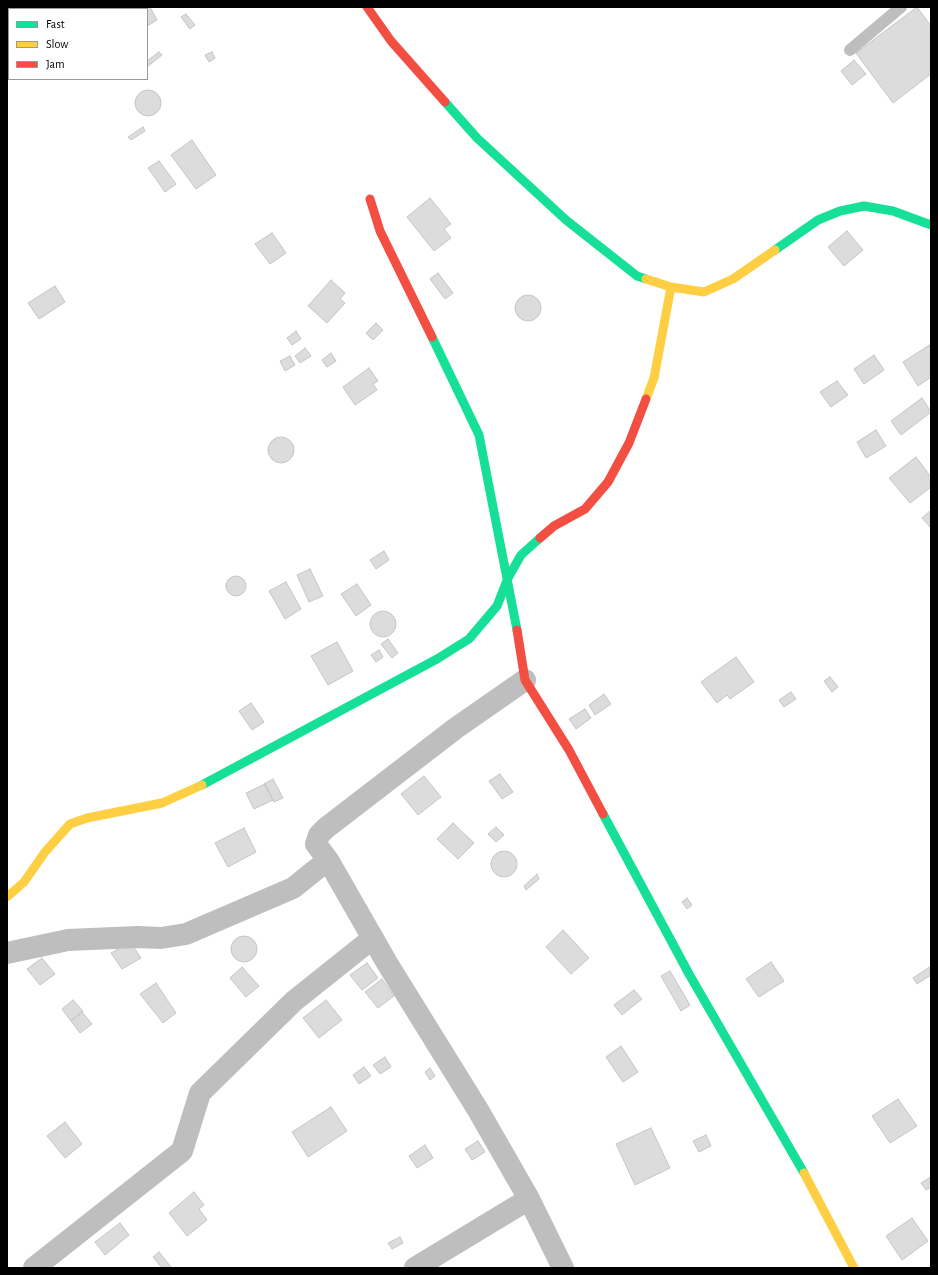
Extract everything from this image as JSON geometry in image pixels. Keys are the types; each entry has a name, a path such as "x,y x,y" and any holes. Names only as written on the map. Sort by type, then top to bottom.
{"street":[{"path":"367,7 391,42 477,138 566,220 637,276 671,287 704,292 734,280 818,220 840,211 864,206 893,211 921,220 931,225"},
{"path":"370,199 380,231 479,435 508,578 525,680 569,750 689,974 803,1171 854,1268"},
{"path":"7,898 24,882 45,852 70,824 87,818 162,803 209,782 437,659 470,638 497,606 508,578 521,555 554,526 585,508 608,482 628,443 654,378 671,287"},
{"path":"525,680 456,728 326,828 319,835 316,844 328,860 373,938 478,1110 529,1199 563,1268"},
{"path":"7,953 68,940 137,937 161,938 186,934 293,888 328,860"},
{"path":"34,1268 182,1151 200,1093 294,1001 373,938"},
{"path":"415,1268 529,1199"}],"lane":[{"path":"850,50 901,7"}],"building":[{"path":"150,7 157,20 148,25 148,8 140,8"},
{"path":"917,7 931,26 931,74 893,103 856,53"},
{"path":"186,14 195,25 190,29 181,17"},
{"path":"159,52 162,55 148,66 148,60"},
{"path":"212,52 215,58 209,62 205,55"},
{"path":"854,60 866,74 852,85 841,71"},
{"path":"148,90 157,94 161,103 157,112 148,116 139,112 135,103 139,94"},
{"path":"143,127 145,131 131,140 128,137"},
{"path":"192,140 216,175 196,189 171,155"},
{"path":"159,161 176,184 165,192 148,168"},
{"path":"430,198 451,224 444,229 451,238 434,251 407,217"},
{"path":"847,231 863,250 844,266 828,247"},
{"path":"272,233 286,253 270,264 255,244"},
{"path":"438,273 453,293 445,299 430,279"},
{"path":"331,280 345,293 340,299 345,303 327,323 308,306"},
{"path":"55,286 65,302 39,319 28,303"},
{"path":"528,295 537,299 541,308 537,317 528,321 519,317 515,308 519,299"},
{"path":"376,323 383,330 373,340 366,333"},
{"path":"296,331 301,339 292,345 287,338"},
{"path":"931,344 931,377 918,386 903,362"},
{"path":"305,348 311,356 300,363 295,356"},
{"path":"331,353 336,361 327,367 322,360"},
{"path":"874,355 884,370 864,384 854,369"},
{"path":"290,356 295,365 285,371 280,361"},
{"path":"369,368 378,381 373,384 377,390 355,405 343,387"},
{"path":"837,381 848,395 831,407 820,392"},
{"path":"922,398 931,412 901,435 891,421"},
{"path":"876,430 886,446 866,458 857,442"},
{"path":"281,437 290,441 294,450 290,459 281,463 272,459 268,450 272,441"},
{"path":"916,457 931,477 931,487 910,503 889,478"},
{"path":"931,510 931,528 922,518"},
{"path":"384,551 389,560 376,569 370,560"},
{"path":"310,569 323,596 309,602 297,575"},
{"path":"236,576 243,579 246,586 243,593 236,596 229,593 226,586 229,579"},
{"path":"286,582 301,609 285,619 269,591"},
{"path":"357,584 371,605 356,616 341,594"},
{"path":"383,611 392,615 396,624 392,633 383,637 374,633 370,624 374,615"},
{"path":"388,639 398,653 392,658 381,644"},
{"path":"337,642 353,671 328,685 311,656"},
{"path":"379,650 383,657 376,662 371,655"},
{"path":"736,657 754,682 730,699 727,695 717,703 701,682"},
{"path":"830,677 838,687 832,692 824,681"},
{"path":"791,692 796,699 784,707 779,700"},
{"path":"604,694 611,704 595,715 589,705"},
{"path":"251,703 264,722 252,730 239,711"},
{"path":"585,709 591,718 576,729 569,719"},
{"path":"500,774 513,792 502,799 489,781"},
{"path":"424,776 441,797 418,815 401,794"},
{"path":"273,779 283,798 274,802 264,784"},
{"path":"265,784 273,800 254,809 246,793"},
{"path":"453,823 474,843 458,859 437,839"},
{"path":"496,827 504,835 496,842 488,834"},
{"path":"244,828 256,852 228,867 215,843"},
{"path":"504,851 513,855 517,864 513,873 504,877 495,873 491,864 495,855"},
{"path":"537,874 539,879 526,890 524,886"},
{"path":"687,898 692,905 687,909 682,902"},
{"path":"563,930 589,958 571,974 546,947"},
{"path":"244,936 253,940 257,949 253,958 244,962 235,958 231,949 235,940"},
{"path":"130,942 141,958 122,969 111,953"},
{"path":"42,958 55,974 40,985 27,969"},
{"path":"771,962 784,981 759,997 746,979"},
{"path":"367,963 378,978 362,990 350,975"},
{"path":"931,966 931,975 917,984 913,978"},
{"path":"242,967 259,986 246,997 230,978"},
{"path":"670,971 690,1005 681,1011 661,976"},
{"path":"382,979 394,996 378,1008 365,992"},
{"path":"156,983 176,1013 163,1023 140,994"},
{"path":"634,990 642,999 622,1015 614,1005"},
{"path":"73,1000 83,1011 71,1021 62,1009"},
{"path":"326,1000 342,1020 319,1038 303,1018"},
{"path":"82,1012 92,1024 80,1033 71,1021"},
{"path":"621,1046 638,1072 623,1082 606,1057"},
{"path":"385,1057 391,1067 380,1074 373,1065"},
{"path":"364,1067 371,1076 359,1084 353,1075"},
{"path":"430,1068 435,1076 430,1080 425,1072"},
{"path":"898,1099 917,1126 890,1143 872,1116"},
{"path":"331,1107 347,1131 308,1157 292,1132"},
{"path":"65,1122 82,1144 65,1158 47,1136"},
{"path":"651,1128 670,1168 635,1185 616,1144"},
{"path":"706,1135 711,1146 699,1152 693,1141"},
{"path":"478,1141 485,1152 472,1160 465,1149"},
{"path":"425,1145 433,1158 417,1168 409,1156"},
{"path":"931,1177 931,1187 926,1190 921,1183"},
{"path":"194,1192 204,1205 199,1209 207,1220 187,1236 169,1213"},
{"path":"912,1218 928,1241 902,1260 886,1236"},
{"path":"120,1223 129,1235 105,1255 95,1242"},
{"path":"400,1237 403,1243 392,1249 388,1243"},
{"path":"159,1252 171,1267 170,1268 162,1268 153,1257"}],"traffic: fast":[{"path":"445,102 477,138 566,220 637,276 646,279"},
{"path":"775,250 818,220 840,211 864,206 893,211 931,225"},
{"path":"432,337 479,435 517,630"},
{"path":"202,785 437,659 469,639 497,606 508,578 521,555 540,538"},
{"path":"603,814 689,974 804,1173"}],"traffic: slow":[{"path":"646,279 671,287 704,292 733,279 775,250"},
{"path":"646,399 654,378 671,287"},
{"path":"7,897 24,882 45,852 70,824 87,818 162,803 202,785"},
{"path":"804,1173 854,1268"}],"traffic: jam":[{"path":"367,7 391,41 445,102"},
{"path":"370,199 380,231 432,337"},
{"path":"540,538 554,526 585,509 608,482 629,443 646,399"},
{"path":"517,630 525,680 569,750 603,814"}]}
